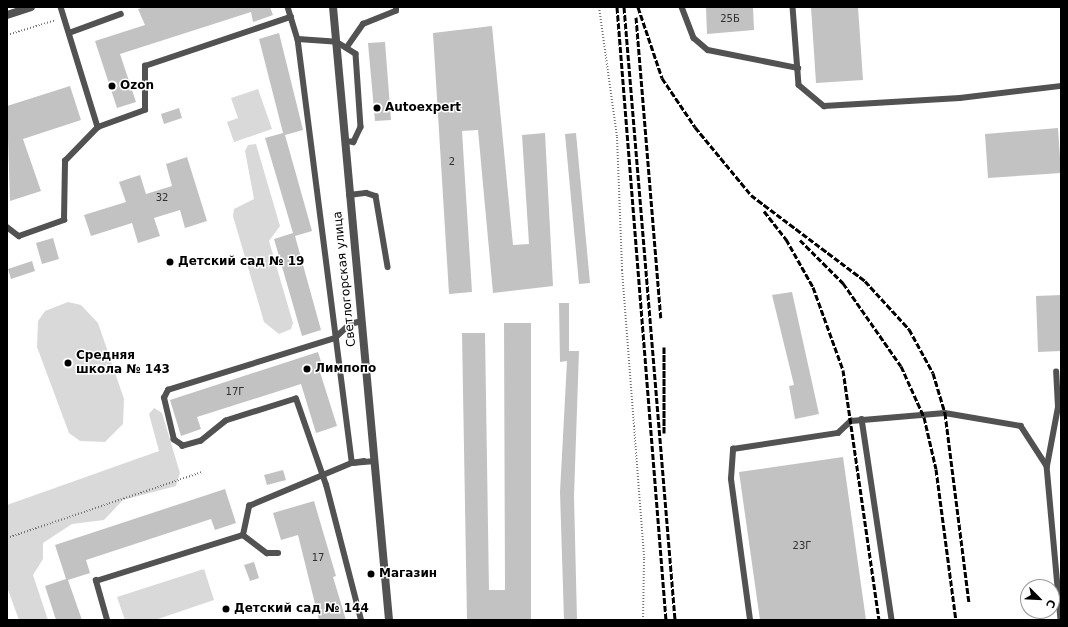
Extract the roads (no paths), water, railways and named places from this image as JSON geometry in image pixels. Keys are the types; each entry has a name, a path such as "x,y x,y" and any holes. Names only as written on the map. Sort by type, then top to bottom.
{"street":[{"path":"7,15 30,7"},
{"name":"Светлогорская улица","path":"333,7 389,620"}],"lane":[{"path":"61,7 98,126"},
{"path":"288,7 298,39 352,463"},
{"path":"347,47 363,24 396,11 396,7"},
{"path":"682,7 694,38 708,50 798,68"},
{"path":"793,7 799,85 824,106 960,98 1061,86"},
{"path":"69,33 121,14"},
{"path":"7,227 19,236 64,220 65,161 98,126 145,110 145,66 291,17"},
{"path":"298,39 337,42 356,54 361,127 354,142 346,142"},
{"path":"349,195 366,192 376,196 388,268"},
{"path":"361,620 322,475 296,399 226,421 200,441 183,446 174,440 164,398 168,390 335,338 350,324 362,321"},
{"path":"1056,372 1058,407 1047,466 1061,620"},
{"path":"750,620 731,479 733,449 838,433 851,421 862,419 945,413 1021,426 1047,466"},
{"path":"862,419 892,620"},
{"path":"243,535 249,506 352,463 375,461"},
{"path":"243,535 267,553 278,552"},
{"path":"107,620 96,581 243,535"}],"railway":[{"path":"617,7 666,620"},
{"path":"624,7 675,620"},
{"path":"638,7 662,78 695,127 751,195 865,281 909,329 933,373 945,413 969,602"},
{"path":"636,17 661,318"},
{"path":"764,211 786,239 813,287 843,370 879,620"},
{"path":"800,240 843,283 901,366 924,417 936,469 956,620"},
{"path":"664,347 664,433"}],"place":[{"name":"Ozon","path":"112,86"},
{"name":"Autoexpert","path":"377,108"},
{"name":"Детский сад № 19","path":"170,262"},
{"name":"Средняя школа № 143","path":"68,363"},
{"name":"Лимпопо","path":"307,369"},
{"name":"Магазин","path":"371,574"},
{"name":"Детский сад № 144","path":"226,609"}]}
